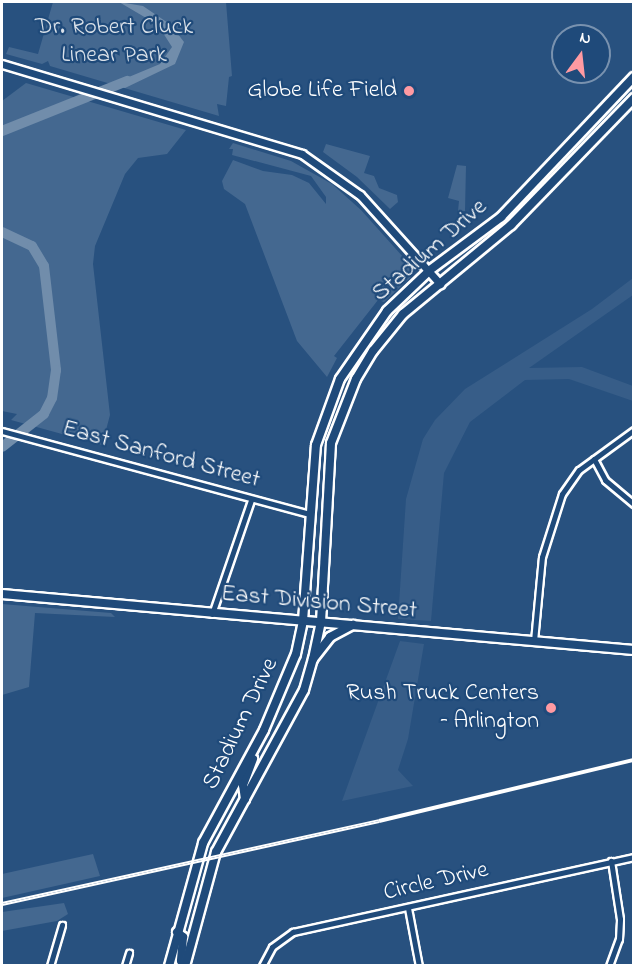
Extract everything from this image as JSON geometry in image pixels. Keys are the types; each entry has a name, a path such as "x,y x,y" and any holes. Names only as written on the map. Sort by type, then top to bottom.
{"main road":[{"name":"Stadium Drive","path":"170,966 177,932 203,843 288,681 303,621 316,445 333,395 361,344 381,319 430,270 501,217 600,116 633,77"},
{"name":"Stadium Drive","path":"182,966 212,862 304,690 313,659 321,622 327,472 331,443 345,401 388,330 511,225 633,98"},
{"path":"600,116 609,124"},
{"path":"333,395 345,401"},
{"name":"East Division Street","path":"2,594 633,650"},
{"path":"313,659 330,637 353,625"},
{"path":"245,799 243,785 258,741"},
{"path":"177,932 183,937 182,966"}],"street":[{"path":"5,65 279,145 330,170 385,219 440,284"},
{"path":"534,642 542,557 552,516 579,470 633,430"},
{"name":"East Sanford Street","path":"4,432 310,514"},
{"path":"594,459 605,480 633,504"},
{"path":"212,614 251,500"},
{"name":"Circle Drive","path":"262,966 272,947 292,932 408,908 633,856"},
{"path":"609,966 619,939 620,919 611,861"},
{"path":"408,908 419,966"},
{"path":"50,966 62,925"},
{"path":"125,966 129,953"}],"shaded area":[{"path":"119,2 143,6 171,25 184,42 175,64 125,88 112,84 160,64 172,47 158,25"},
{"path":"633,278 633,295 529,368 582,367 633,386 633,401 569,379 525,380 470,422 444,473 431,621 398,619 406,499 423,439 435,420 465,389 592,309"},
{"path":"400,641 424,644 408,739 398,770 413,786 342,801"}],"green space":[{"name":"Dr. Robert Cluck Linear Park","path":"53,2 226,2 232,76 229,77 226,106 217,104 219,116 50,66 48,61 42,64 6,54 9,47 38,54"},
{"path":"26,83 186,130 167,154 138,158 125,174 95,246 93,264 110,415 102,445 11,420 17,414 2,411 2,101"},
{"path":"233,143 291,161 332,184 361,210 412,267 411,277 384,302 378,300 334,356 337,358 327,377 297,341 245,204 224,189 222,181 233,160 263,171 292,175 309,183 326,204 326,197 311,176 232,155 233,149 229,149"},
{"path":"326,144 370,156 364,173 374,176 379,188 397,195 398,202 390,209 357,177 323,152"},
{"path":"457,165 466,166 465,211 458,211 459,201 448,198"},
{"path":"2,604 111,613 115,617 35,613 29,687 2,695"},
{"path":"93,854 100,876 2,898 2,874"},
{"path":"64,903 68,914 57,921 2,931 2,912"}],"waterway":[{"path":"2,131 127,81"},
{"path":"2,232 32,246 44,266 56,370 52,398 44,414 2,447"}],"railway":[{"path":"2,904 379,821 634,760"}],"place":[{"name":"Globe Life Field","path":"409,91"},
{"name":"Rush Truck Centers – Arlington","path":"551,708"}]}
